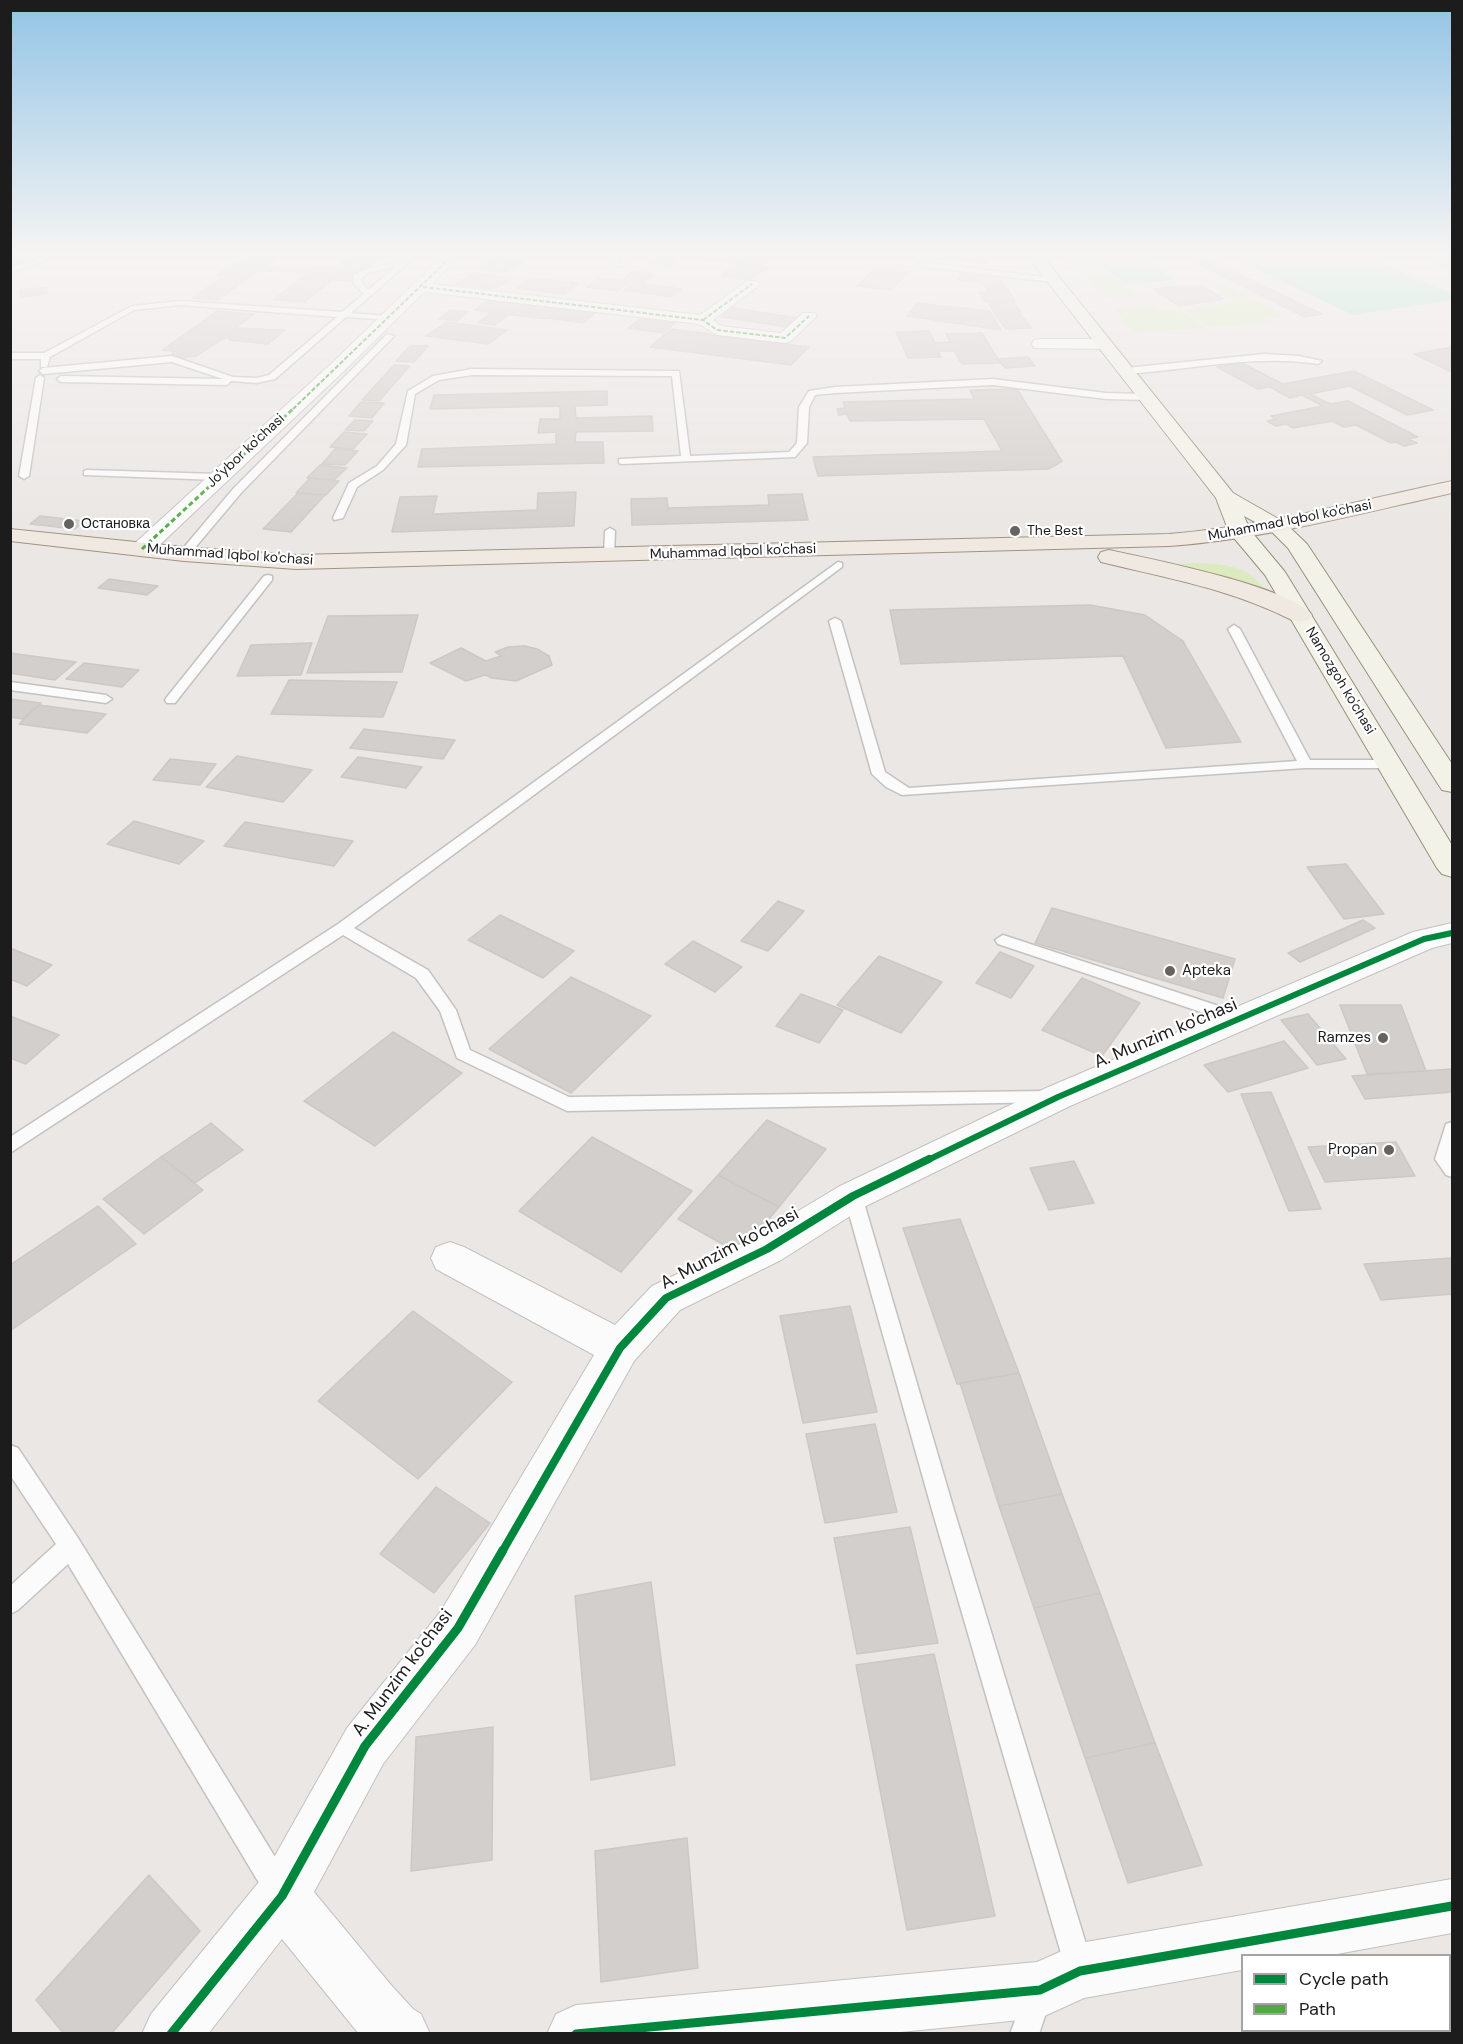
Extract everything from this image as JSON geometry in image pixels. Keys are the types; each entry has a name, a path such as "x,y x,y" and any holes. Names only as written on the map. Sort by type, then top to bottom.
{"main road":[{"name":"Namozgoh ko'chasi","path":"1108,348 1226,497 1240,532 1274,572 1452,868"},
{"name":"Muhammad Iqbol ko'chasi","path":"10,535 184,554 296,562 609,556 1158,540 1209,537 1277,526 1452,488"},
{"name":"Namozgoh ko'chasi","path":"1226,497 1277,526 1296,544 1452,784"},
{"name":"Muhammad Iqbol ko'chasi","path":"10,552 204,575 268,578 500,575 1109,557 1254,551 1318,539"},
{"path":"1109,557 1189,574 1257,594 1300,615"}],"street":[{"name":"Jo'ybor ko'chasi","path":"142,549 357,348"},
{"name":"A. Munzim ko'chasi","path":"171,2034 282,1896 365,1746 458,1628 620,1348 666,1298 767,1250 854,1196 1058,1097 1424,939 1452,933"},
{"path":"450,1258 620,1348"},
{"path":"282,1896 371,2005 393,2029 401,2034"},
{"path":"1241,1954 1452,1906"},
{"path":"576,2034 1048,1998 1241,1954"}],"lane":[{"path":"10,356 46,356 60,348"},
{"path":"41,375 246,382 272,377 306,348"},
{"path":"184,554 237,491 378,348"},
{"path":"24,476 46,356"},
{"path":"1126,371 1178,367 1258,356 1294,357 1318,362"},
{"path":"41,375 172,359 188,362 229,380 246,382"},
{"path":"338,518 353,485 380,468 401,445 411,393 436,378 472,372 676,373 686,459"},
{"path":"622,461 792,455 801,443 804,407 812,393 835,390 993,382 1106,396 1146,397"},
{"path":"87,473 218,477"},
{"path":"609,556 610,531"},
{"path":"10,1146 343,928 838,565"},
{"path":"171,700 268,578"},
{"path":"835,621 879,774 891,784 907,792 1305,764 1390,764"},
{"path":"1234,629 1305,764"},
{"path":"10,686 106,699"},
{"path":"343,928 422,974 448,1010 463,1054 567,1104 1058,1097"},
{"path":"1003,940 1240,1018"},
{"path":"1452,1129 1444,1159 1452,1170"},
{"path":"854,1196 943,1510 1048,1998"},
{"path":"10,1455 70,1546 282,1896"},
{"path":"10,1602 70,1546"}],"green space":[{"path":"1207,563 1229,566 1252,576 1267,591 1163,564"}],"building":[{"path":"208,348 196,356 181,358 172,354 173,351 162,350"},
{"path":"408,348 426,348 414,362 396,361"},
{"path":"661,348 808,348 791,365"},
{"path":"904,348 991,348 1000,363 962,364 954,351 938,351 941,357 908,358"},
{"path":"1452,348 1452,372 1414,354"},
{"path":"1028,357 1035,366 1005,368 998,359"},
{"path":"1242,363 1283,384 1354,371 1433,410 1407,415 1350,386 1310,394 1330,404 1348,401 1418,437 1408,439 1417,443 1404,446 1396,442 1391,443 1356,425 1344,427 1332,421 1293,428 1286,424 1276,426 1267,421 1276,419 1271,416 1323,406 1302,395 1290,398 1270,387 1258,389 1217,367"},
{"path":"394,365 410,366 379,401 362,400"},
{"path":"1017,389 1062,461 1048,469 818,476 813,457 1002,451 984,419 850,421 847,414 839,415 837,409 845,408 843,402 974,399 970,390"},
{"path":"607,391 607,405 575,406 576,418 652,416 653,431 576,432 575,442 603,442 604,463 418,467 422,449 556,444 556,432 538,433 540,419 560,419 560,406 430,409 434,395"},
{"path":"361,402 384,403 372,418 349,416"},
{"path":"355,420 373,421 364,431 345,430"},
{"path":"344,432 367,434 353,449 330,447"},
{"path":"335,449 358,451 345,465 322,464"},
{"path":"320,465 347,468 334,480 307,478"},
{"path":"310,478 339,481 326,495 296,493"},
{"path":"576,492 574,526 392,532 400,497 437,496 433,514 537,510 538,493"},
{"path":"298,493 325,495 291,532 263,529"},
{"path":"802,494 808,520 632,525 631,499 667,498 668,508 769,505 768,495"},
{"path":"40,516 84,521 75,529 30,524"},
{"path":"109,579 158,586 147,595 98,588"},
{"path":"1090,605 1145,615 1183,641 1241,742 1166,748 1123,656 901,664 890,610"},
{"path":"418,615 402,672 307,673 328,616"},
{"path":"312,643 301,675 237,676 251,645"},
{"path":"525,646 537,649 549,656 552,665 516,681 485,675 466,681 430,663 461,648 486,661 501,656 495,652 508,647"},
{"path":"10,653 76,662 55,680 10,673"},
{"path":"84,663 139,670 122,687 66,679"},
{"path":"289,680 397,682 383,717 271,714"},
{"path":"10,699 41,703 23,719 10,717"},
{"path":"39,705 106,714 87,733 19,724"},
{"path":"364,729 455,740 443,759 350,748"},
{"path":"237,756 312,770 283,802 206,787"},
{"path":"358,757 422,767 406,788 341,777"},
{"path":"170,759 216,764 200,785 153,780"},
{"path":"134,821 204,841 179,864 107,844"},
{"path":"245,822 353,841 334,866 224,846"},
{"path":"1346,864 1384,914 1344,919 1307,867"},
{"path":"778,901 804,911 768,951 741,941"},
{"path":"1052,908 1235,959 1223,998 1035,943"},
{"path":"500,915 574,951 543,978 468,940"},
{"path":"1363,920 1375,928 1300,962 1288,953"},
{"path":"693,941 742,967 715,992 665,964"},
{"path":"10,948 52,965 27,986 10,979"},
{"path":"1000,952 1034,966 1011,998 976,983"},
{"path":"879,956 942,982 901,1033 837,1005"},
{"path":"571,977 651,1016 571,1093 489,1049"},
{"path":"1082,978 1140,1003 1102,1056 1042,1030"},
{"path":"801,994 843,1010 819,1043 776,1026"},
{"name":"Ramzes","path":"1340,1005 1401,1005 1426,1071 1367,1074"},
{"path":"1308,1014 1346,1059 1317,1065 1281,1020"},
{"path":"10,1016 59,1035 26,1064 10,1058"},
{"path":"393,1032 462,1073 375,1146 304,1101"},
{"path":"1284,1041 1308,1068 1228,1092 1204,1065"},
{"path":"1452,1069 1452,1092 1365,1099 1352,1076"},
{"path":"1271,1092 1321,1209 1289,1211 1241,1094"},
{"path":"767,1120 826,1149 779,1207 718,1175"},
{"path":"211,1123 243,1150 195,1183 161,1157"},
{"path":"592,1137 692,1191 621,1272 519,1211"},
{"path":"1396,1142 1415,1176 1325,1182 1308,1147"},
{"path":"161,1157 203,1190 144,1234 103,1199"},
{"path":"1074,1161 1094,1203 1049,1210 1030,1168"},
{"path":"718,1175 779,1207 740,1254 678,1219"},
{"path":"98,1206 136,1244 10,1331 10,1265"},
{"path":"960,1219 1019,1373 957,1384 903,1228"},
{"path":"1452,1258 1452,1294 1381,1300 1364,1264"},
{"path":"850,1306 877,1412 803,1423 780,1316"},
{"path":"413,1311 512,1382 418,1479 318,1401"},
{"path":"1019,1373 1062,1494 999,1506 960,1383"},
{"path":"875,1424 897,1512 825,1523 806,1434"},
{"path":"436,1487 490,1523 434,1593 380,1554"},
{"path":"1062,1494 1100,1593 1034,1608 999,1506"},
{"path":"910,1527 938,1643 857,1654 834,1538"},
{"path":"651,1582 675,1765 591,1780 575,1596"},
{"path":"1100,1593 1155,1743 1085,1758 1034,1608"},
{"path":"934,1654 995,1916 907,1930 856,1665"},
{"path":"493,1727 492,1860 411,1871 416,1737"},
{"path":"1155,1743 1202,1865 1128,1883 1085,1758"},
{"path":"687,1838 698,1968 601,1982 595,1851"},
{"path":"149,1875 200,1931 111,2034 64,2034 36,2000"},
{"path":"1451,1958 1452,2034 1426,2034 1426,2032 1451,2032"}],"marked path":[{"path":"142,549 357,348"}],"cycle path":[{"path":"171,2034 282,1896 365,1746 458,1628 620,1348 666,1298 767,1249 853,1196 1058,1097 1424,939 1452,933"},
{"path":"576,2034 1040,1990 1080,1971 1452,1906"}],"place":[{"name":"Остановка","path":"69,524"},
{"name":"The Best","path":"1015,531"},
{"name":"Apteka","path":"1170,971"},
{"name":"Ramzes","path":"1383,1038"},
{"name":"Propan","path":"1389,1150"}]}
